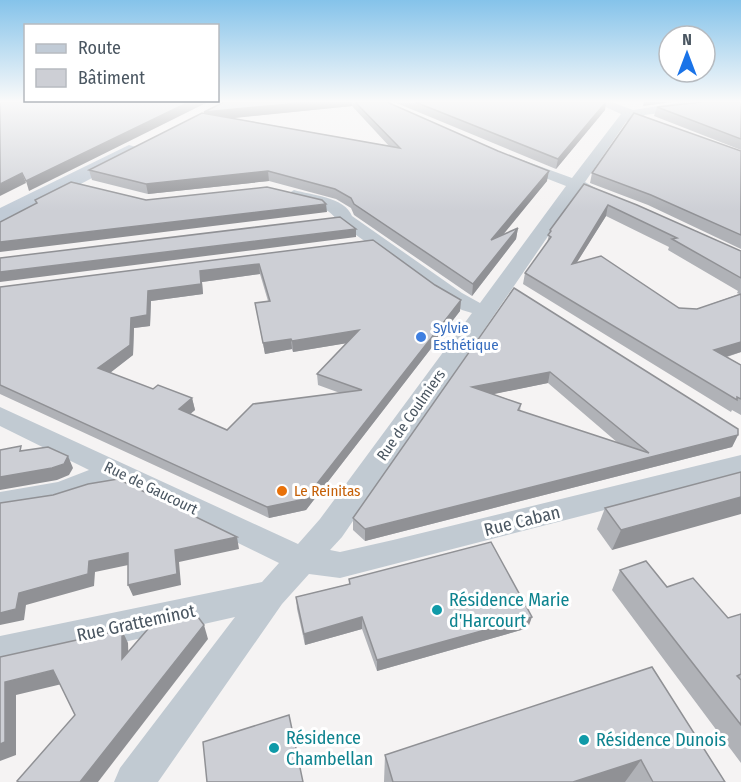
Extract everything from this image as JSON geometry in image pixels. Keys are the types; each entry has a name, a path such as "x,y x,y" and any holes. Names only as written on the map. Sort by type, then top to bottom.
{"main road":[{"path":"0,217 145,143"}],"street":[{"name":"Rue de Coulmiers","path":"134,782 271,594 331,528 484,310 515,290 576,185 608,138"},
{"path":"503,156 600,193"},
{"path":"68,182 94,189"},
{"path":"280,191 329,204 344,214 344,218 469,306 484,310"},
{"path":"320,221 344,218"},
{"path":"353,245 377,242"},
{"name":"Rue de Gaucourt","path":"0,416 302,560"},
{"name":"Rue Caban","path":"302,560 340,565 393,554 741,465"},
{"path":"0,504 81,488 97,481 111,469"},
{"name":"Rue Gratteminot","path":"0,653 271,594"}],"building":[{"path":"0,138 114,138 26,181 22,173 0,184"},
{"path":"151,138 346,138 400,148 391,138 470,138 549,171 491,240 518,228 473,284 335,189 268,171 146,184 89,170"},
{"path":"507,138 575,138 558,159"},
{"path":"616,138 706,138 741,151 741,235 651,195 592,173"},
{"path":"71,182 146,200 267,187 322,200 326,204 0,242 0,222 37,203 35,200"},
{"path":"584,184 741,251 741,278 672,239 677,238 608,205 572,264 601,256 679,308 697,309 741,294 741,342 714,350 741,365 741,399 737,397 737,400 525,273 551,237 548,235 550,230"},
{"path":"340,217 356,229 0,272 0,258"},
{"path":"373,240 435,285 461,300 305,499 267,507 0,385 0,287","holes":["259,264 270,301 255,303 263,343 291,339 292,341 359,330 317,374 362,390 253,404 227,430 179,409 192,398 158,385 153,389 98,368 130,345 131,318 147,315 148,291 201,284 200,271"]},
{"path":"514,288 738,429 738,435 365,529 353,518","holes":["550,372 649,453 518,410 521,404 472,387"]},
{"path":"21,446 20,451 48,447 68,456 64,464 52,468 0,477 0,450"},
{"path":"741,472 741,497 621,530 605,508"},
{"path":"118,479 237,537 175,550 177,574 128,585 128,553 89,561 88,574 19,593 16,609 0,613 0,503 53,495 88,484"},
{"name":"Résidence Marie d'Harcourt","path":"491,542 532,617 377,660 362,617 304,634 296,597 350,584 349,579"},
{"path":"646,561 667,587 693,578 728,618 741,614 741,674 737,676 741,680 741,725 620,570"},
{"path":"195,613 204,625 80,782 17,781 75,715 53,670 5,682 5,742 0,744 0,657 122,630 122,659 154,622"},
{"path":"652,667 725,782 653,782 641,760 573,782 393,782 385,755"},
{"path":"289,715 303,782 207,782 203,742"}],"place":[{"name":"Sylvie Esthétique","path":"421,337"},
{"name":"Le Reinitas","path":"282,491"},
{"name":"Résidence Marie d'Harcourt","path":"437,610"},
{"name":"Résidence Dunois","path":"584,740"},
{"name":"Résidence Chambellan","path":"274,748"}]}
